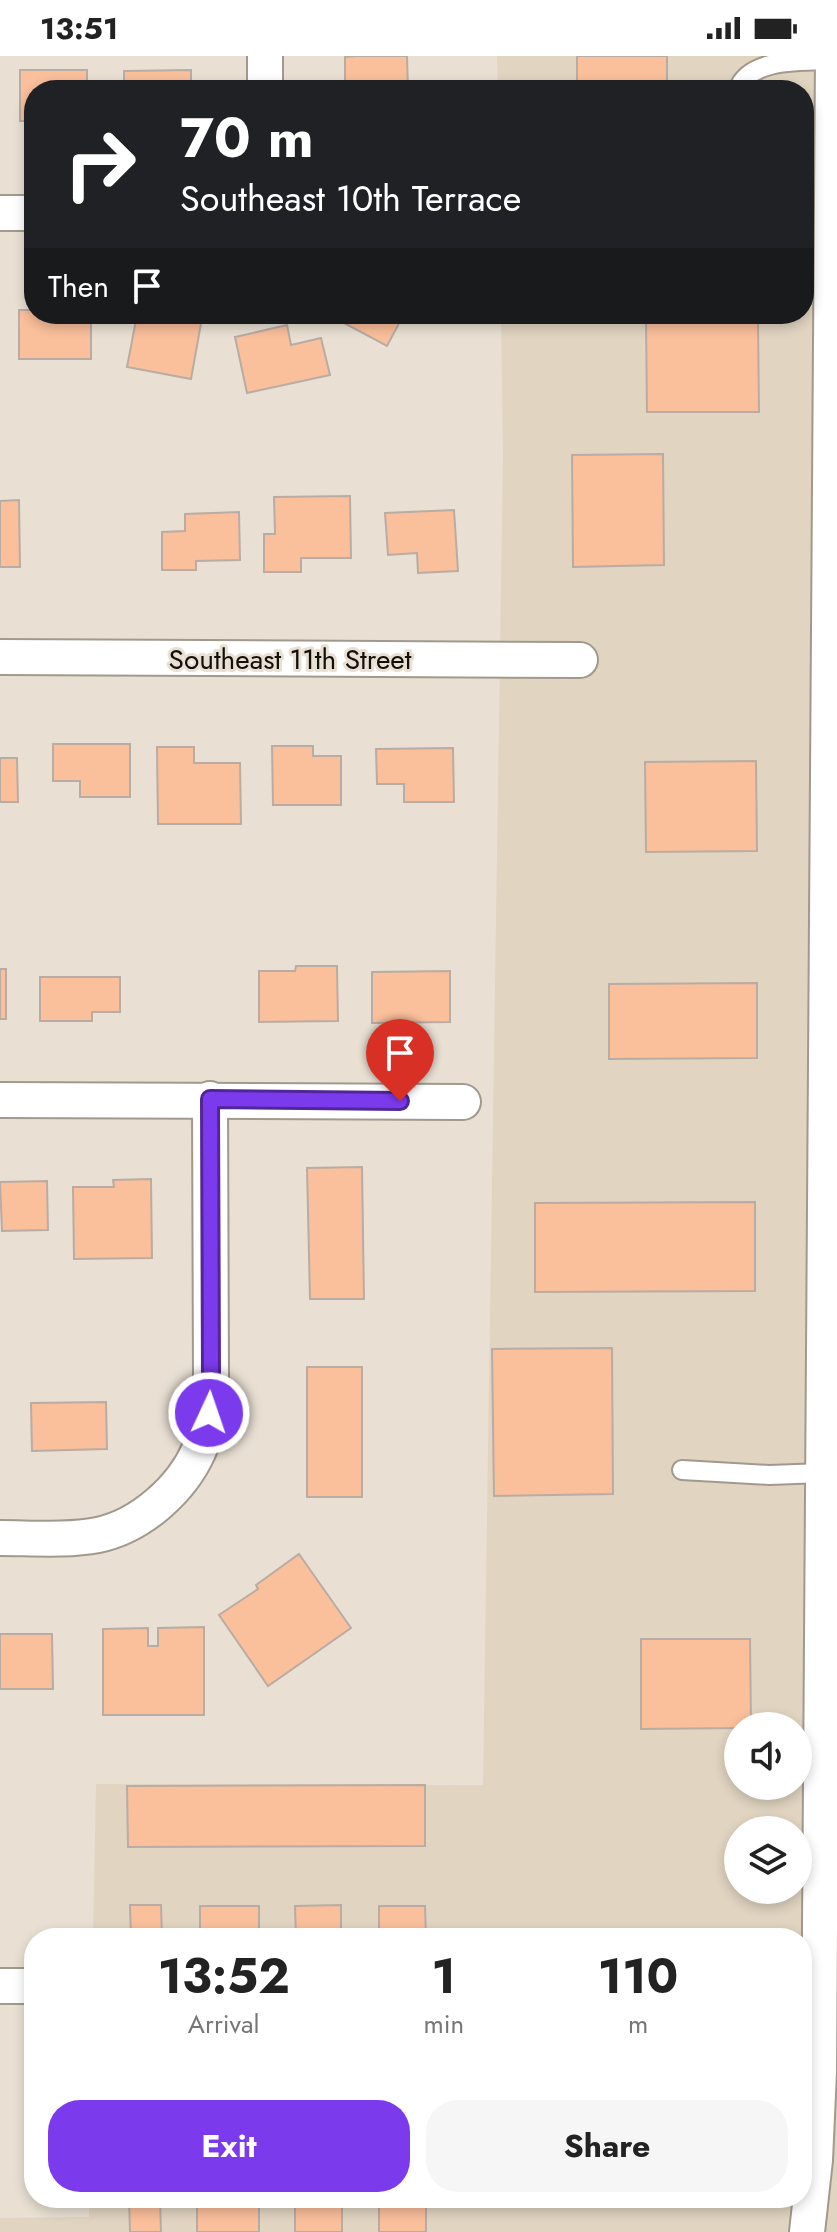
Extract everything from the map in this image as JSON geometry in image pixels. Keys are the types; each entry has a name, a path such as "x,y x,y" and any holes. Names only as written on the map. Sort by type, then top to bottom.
{"street":[{"path":"265,56 265,80"},
{"path":"812,2077 829,1914 830,1586 823,1473 831,1364 833,58"},
{"path":"0,213 24,213"},
{"name":"Southeast 11th Street","path":"0,657 580,660"},
{"path":"0,1538 67,1539 101,1534 139,1517 175,1489 199,1450 209,1413 211,1378 210,1099"},
{"path":"0,1100 463,1102"},
{"path":"0,1986 24,1986"},
{"path":"807,2232 808,2208"}],"lane":[{"path":"744,80 777,62 833,58"},
{"path":"682,1470 769,1475 823,1473"}],"shaded area":[{"path":"497,56 837,56 837,2232 0,2232 0,2218 89,2217 89,2208 812,2208 812,1928 93,1928 96,1784 483,1785 503,455 501,324 814,324 814,80 498,80"}],"building":[{"path":"407,56 408,80 345,80 345,57"},
{"path":"577,56 667,56 667,80 577,80"},
{"path":"20,70 87,70 87,80 24,80 24,121 20,121"},
{"path":"191,70 191,80 124,80 124,71"},
{"path":"19,310 24,310 24,324 91,324 91,359 19,359"},
{"path":"135,324 201,324 191,379 127,367"},
{"path":"346,324 399,324 387,346"},
{"path":"646,324 758,324 759,412 647,412"},
{"path":"287,325 291,345 321,338 330,375 247,393 235,337"},
{"path":"663,454 664,565 573,567 572,455"},
{"path":"350,496 351,558 301,558 301,572 264,572 264,534 275,534 274,497"},
{"path":"19,500 20,567 0,567 0,501"},
{"path":"454,510 458,571 418,573 417,553 388,555 385,513"},
{"path":"239,512 240,560 196,561 196,570 162,570 162,532 185,531 185,514"},
{"path":"53,744 130,744 130,797 80,797 80,781 53,781"},
{"path":"272,746 313,746 313,756 341,756 341,805 273,805"},
{"path":"157,747 194,747 194,763 240,763 241,824 158,824"},
{"path":"453,748 454,802 404,802 404,784 377,784 376,749"},
{"path":"0,758 17,758 18,802 0,802"},
{"path":"756,761 757,851 646,852 645,762"},
{"path":"296,966 337,966 338,1021 259,1022 259,971 295,971"},
{"path":"0,969 6,969 6,1019 0,1019"},
{"path":"450,971 450,1022 372,1023 372,972"},
{"path":"40,977 120,977 120,1012 92,1012 92,1021 40,1021"},
{"path":"757,983 757,1058 609,1059 609,984"},
{"path":"362,1167 364,1299 310,1299 307,1168"},
{"path":"151,1179 152,1258 74,1259 73,1187 114,1187 113,1180"},
{"path":"47,1181 48,1230 2,1231 0,1182"},
{"path":"755,1202 755,1291 535,1292 535,1203"},
{"path":"612,1348 613,1494 494,1496 492,1349"},
{"path":"307,1367 362,1367 362,1497 307,1497"},
{"path":"106,1402 107,1449 32,1451 31,1403"},
{"path":"299,1554 351,1628 268,1686 219,1615 258,1589 256,1585"},
{"path":"204,1627 204,1715 103,1715 103,1629 148,1628 148,1646 158,1646 158,1628"},
{"path":"0,1634 52,1634 53,1689 0,1689"},
{"path":"641,1639 750,1639 751,1712 724,1712 724,1728 641,1729"},
{"path":"425,1785 425,1846 128,1847 127,1786"},
{"path":"130,1905 161,1905 162,1928 131,1928"},
{"path":"341,1905 341,1928 296,1928 295,1906"},
{"path":"200,1906 259,1906 259,1928 200,1928"},
{"path":"379,1906 425,1906 426,1928 379,1928"},
{"path":"129,2208 160,2208 161,2232 130,2232"},
{"path":"197,2208 259,2208 259,2232 197,2232"},
{"path":"295,2208 342,2208 342,2232 295,2232"},
{"path":"379,2208 426,2208 426,2232 379,2232"}],"route":[{"path":"209,1413 210,1099 400,1101"}]}
